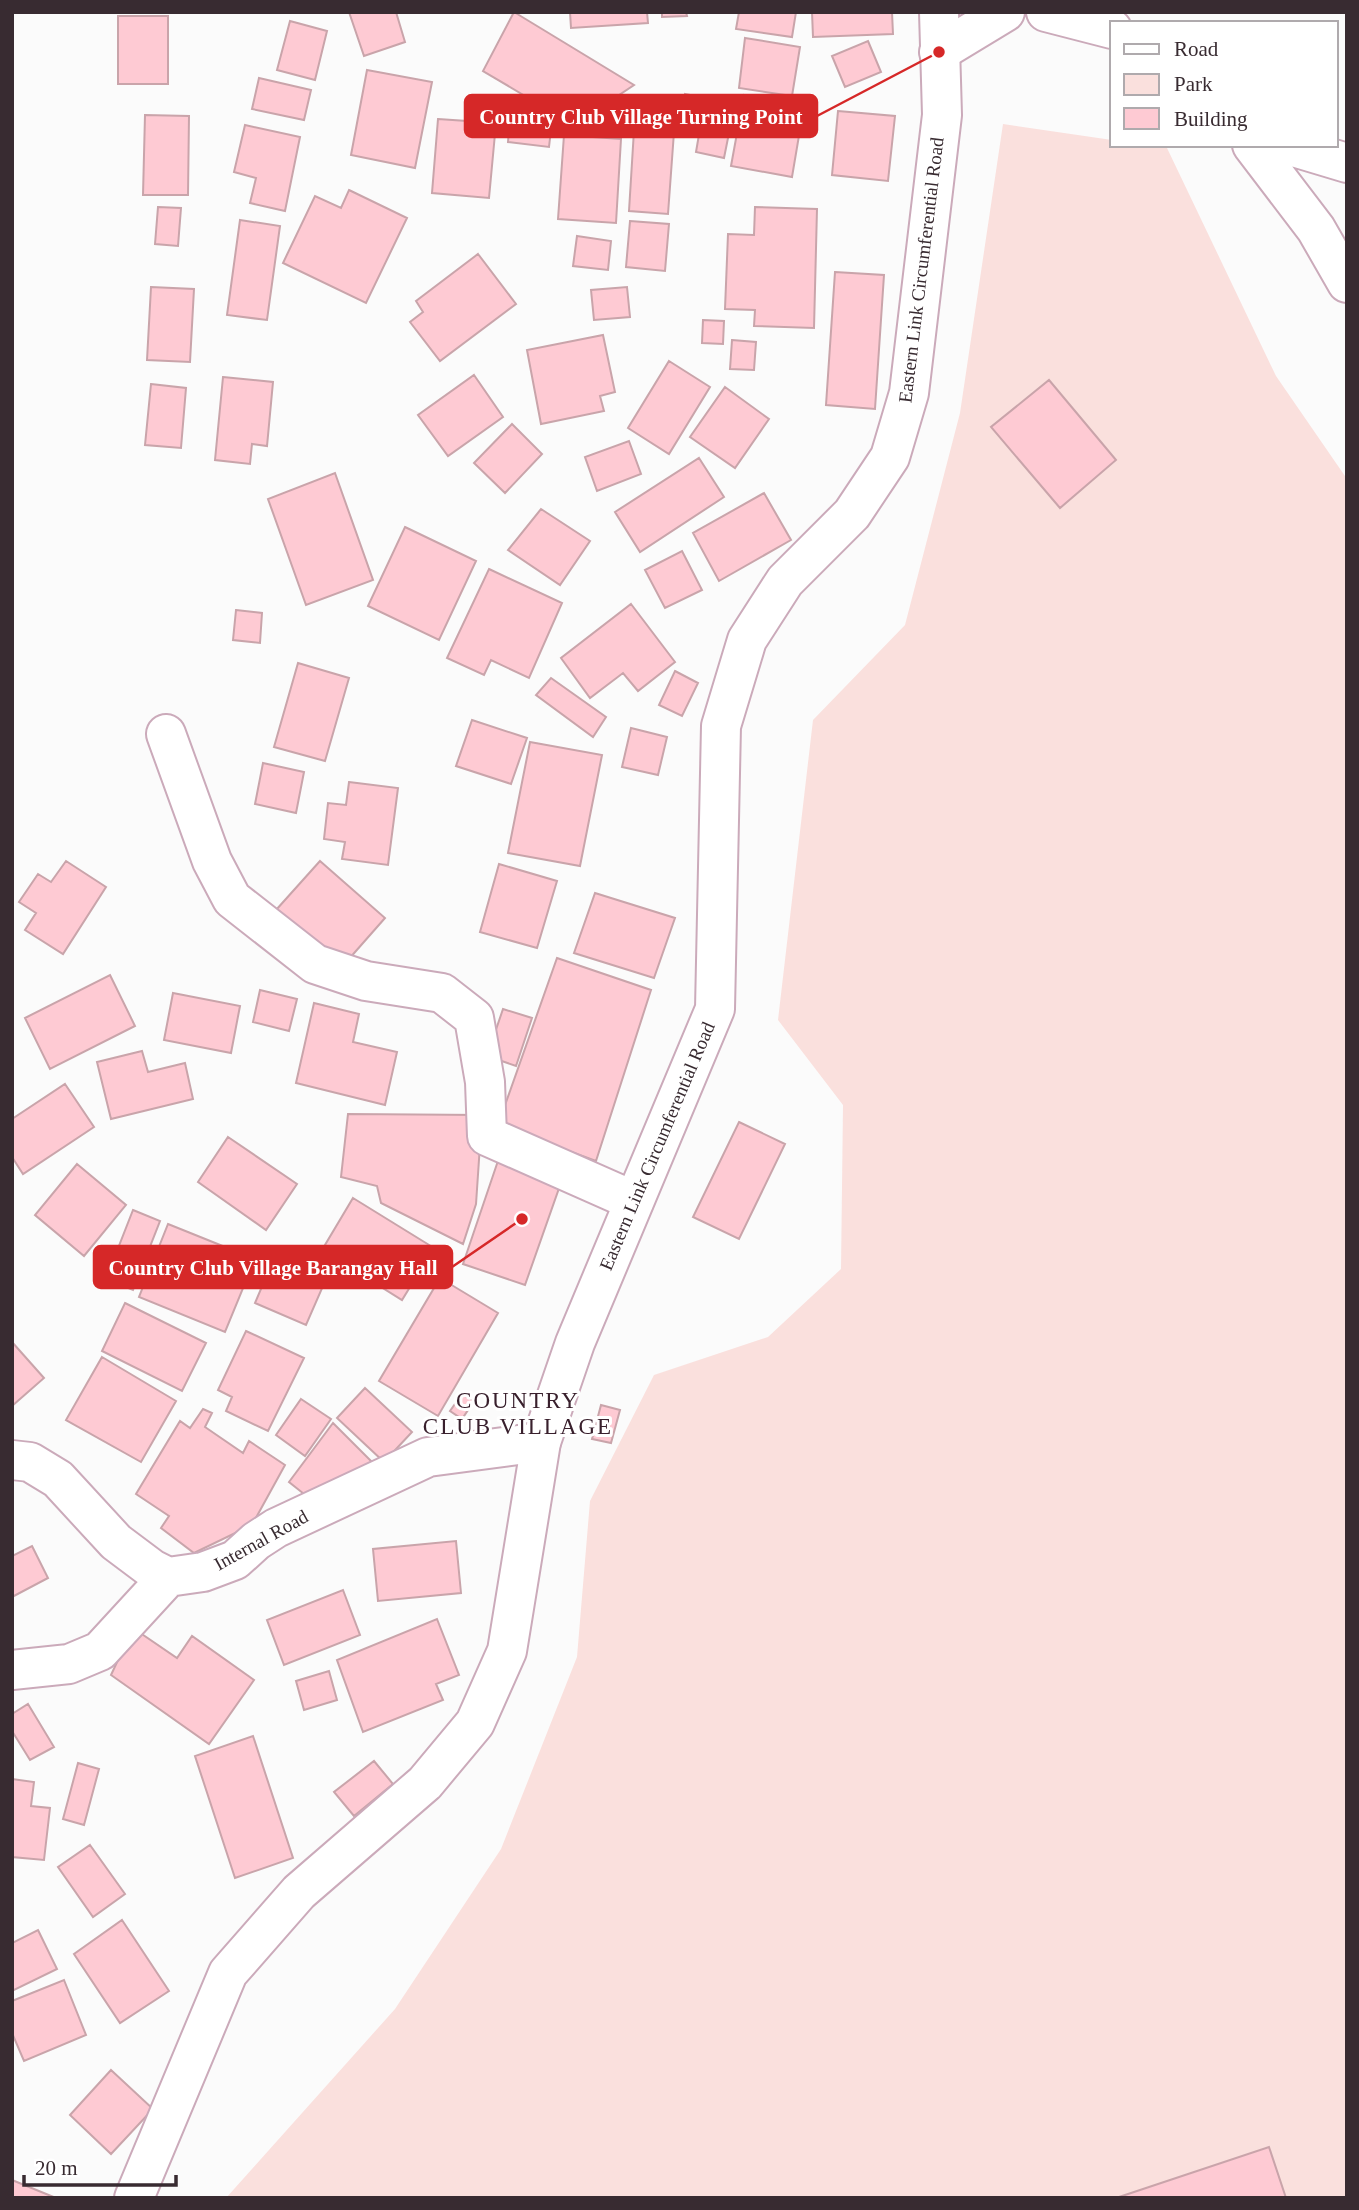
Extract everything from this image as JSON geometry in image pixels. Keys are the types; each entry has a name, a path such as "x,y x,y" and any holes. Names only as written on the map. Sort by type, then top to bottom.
{"main road":[{"name":"Eastern Link Circumferential Road","path":"134,2198 228,1973 299,1892 425,1783 475,1723 507,1651 541,1442 575,1343 715,1009 721,726 747,640 785,581 852,514 890,457 909,393 942,115 939,12"},
{"path":"939,52 1005,12"},
{"path":"1046,12 1110,28"},
{"path":"1254,147 1316,229 1347,283"},
{"path":"1294,147 1347,163"},
{"path":"166,734 212,861 232,899 315,964 366,981 442,993 474,1018 485,1082 487,1136 634,1201"},
{"name":"Internal Road","path":"168,1577 203,1572 235,1560 276,1528 428,1457 541,1442"},
{"path":"12,1460 30,1462 58,1479 116,1542 152,1569 168,1577 100,1651 69,1664 12,1670"}],"green space":[{"path":"1003,124 1110,140 1110,147 1167,148 1276,376 1347,479 1347,2198 226,2198 395,2009 501,1849 577,1657 590,1501 654,1375 768,1337 841,1269 843,1105 778,1020 813,720 905,625 960,413"}],"building":[{"path":"349,12 396,12 405,42 364,56"},
{"path":"514,12 634,85 574,125 483,71"},
{"path":"570,12 647,12 648,23 571,28"},
{"path":"662,12 686,12 687,16 662,17"},
{"path":"739,12 796,12 792,37 736,29"},
{"path":"812,12 892,12 893,34 813,37"},
{"path":"118,16 168,16 168,84 118,84"},
{"path":"290,21 327,31 315,80 277,70"},
{"path":"745,38 800,47 792,96 739,88"},
{"path":"868,41 881,72 845,87 832,56"},
{"path":"367,70 432,82 415,168 351,155"},
{"path":"259,78 311,90 304,120 252,109"},
{"path":"685,94 701,97 694,128 679,125"},
{"path":"744,95 804,106 792,177 731,166"},
{"path":"838,111 895,116 888,181 832,175"},
{"path":"145,115 189,116 188,195 143,195"},
{"path":"510,116 552,121 549,147 508,142"},
{"path":"702,117 731,123 724,158 696,152"},
{"path":"438,119 496,123 489,198 432,193"},
{"path":"245,125 300,137 285,211 250,203 256,178 234,172"},
{"path":"634,130 674,132 668,214 629,211"},
{"path":"564,135 621,139 616,223 558,219"},
{"path":"349,190 407,218 366,303 283,263 315,196 341,208"},
{"path":"158,207 181,208 178,246 155,244"},
{"path":"755,207 817,209 814,328 754,326 755,310 725,309 728,234 754,235"},
{"path":"240,220 280,226 267,320 227,315"},
{"path":"630,221 669,224 665,271 626,267"},
{"path":"577,236 611,241 608,270 573,266"},
{"path":"478,254 516,304 440,361 410,322 423,312 416,301"},
{"path":"835,272 884,275 875,409 826,405"},
{"path":"151,287 194,289 190,362 147,360"},
{"path":"627,287 630,317 594,320 591,290"},
{"path":"703,320 724,321 723,344 702,343"},
{"path":"603,335 615,392 600,396 604,411 541,424 527,350"},
{"path":"732,340 756,342 754,370 730,369"},
{"path":"669,361 710,387 669,454 628,428"},
{"path":"474,375 503,417 448,456 418,415"},
{"path":"223,377 273,382 267,446 252,444 250,464 215,460"},
{"path":"1049,380 1116,460 1060,508 991,427"},
{"path":"151,384 186,388 181,448 145,445"},
{"path":"725,387 769,419 735,468 690,437"},
{"path":"512,424 542,454 505,493 474,463"},
{"path":"629,441 641,474 597,491 585,457"},
{"path":"699,458 724,497 640,552 615,512"},
{"path":"335,473 373,580 306,605 268,499"},
{"path":"764,493 791,540 719,581 693,533"},
{"path":"541,509 590,541 560,585 508,550"},
{"path":"405,527 476,561 439,640 368,606"},
{"path":"682,551 702,590 665,608 645,570"},
{"path":"489,569 562,603 529,678 491,660 484,675 447,658"},
{"path":"631,604 675,662 638,691 623,673 590,698 561,658"},
{"path":"236,610 262,613 260,643 233,640"},
{"path":"298,663 349,678 325,761 274,747"},
{"path":"675,671 698,683 682,716 659,705"},
{"path":"551,678 606,717 593,737 536,695"},
{"path":"472,720 527,738 511,784 456,766"},
{"path":"631,728 667,737 658,775 622,767"},
{"path":"530,742 602,755 580,866 508,853"},
{"path":"263,763 304,772 296,813 255,804"},
{"path":"349,782 398,788 388,865 342,859 345,842 324,839 328,803 346,805"},
{"path":"66,861 106,887 63,954 25,930 36,913 19,902 38,874 51,882"},
{"path":"320,861 385,918 341,968 276,910"},
{"path":"499,864 557,881 537,948 480,932"},
{"path":"595,893 675,918 654,978 574,953"},
{"path":"557,958 651,990 596,1161 498,1125"},
{"path":"110,975 135,1026 50,1069 25,1018"},
{"path":"260,990 297,999 289,1031 253,1022"},
{"path":"173,993 240,1006 231,1053 164,1040"},
{"path":"314,1003 359,1014 353,1042 397,1052 385,1105 296,1083"},
{"path":"503,1009 532,1018 516,1066 487,1056"},
{"path":"142,1051 148,1072 185,1063 193,1099 111,1119 97,1062"},
{"path":"65,1084 94,1127 23,1174 12,1157 12,1119"},
{"path":"348,1114 482,1115 476,1204 463,1244 381,1203 377,1186 341,1177"},
{"path":"739,1122 785,1144 739,1239 693,1217"},
{"path":"228,1137 297,1184 266,1230 198,1182"},
{"path":"501,1152 564,1174 525,1285 463,1264"},
{"path":"77,1164 126,1205 84,1256 35,1215"},
{"path":"353,1198 434,1248 402,1300 322,1250"},
{"path":"133,1210 160,1221 133,1290 106,1279"},
{"path":"168,1224 255,1259 225,1332 139,1297"},
{"path":"272,1263 323,1286 306,1325 255,1303"},
{"path":"440,1278 498,1313 438,1416 379,1381"},
{"path":"125,1303 206,1343 182,1391 102,1351"},
{"path":"246,1331 304,1358 268,1431 226,1411 232,1397 218,1390"},
{"path":"12,1342 44,1378 12,1406"},
{"path":"102,1357 176,1401 141,1462 66,1420"},
{"path":"365,1388 412,1432 384,1462 337,1418"},
{"path":"462,1394 474,1401 462,1419 450,1411"},
{"path":"301,1399 331,1419 305,1456 276,1435"},
{"path":"601,1405 620,1410 611,1443 592,1439"},
{"path":"203,1409 212,1413 205,1427 243,1453 249,1441 285,1465 252,1525 194,1553 161,1528 169,1516 136,1494 180,1421 190,1428"},
{"path":"333,1423 376,1466 355,1484 304,1494 289,1482"},
{"path":"456,1541 461,1593 378,1601 373,1549"},
{"path":"32,1546 48,1578 12,1597 12,1556"},
{"path":"343,1590 360,1635 284,1665 267,1620"},
{"path":"437,1619 459,1675 436,1684 443,1700 363,1732 337,1660"},
{"path":"133,1628 177,1658 192,1636 254,1680 209,1744 111,1675"},
{"path":"329,1671 337,1700 304,1710 296,1681"},
{"path":"28,1704 54,1747 30,1760 12,1731 12,1714"},
{"path":"253,1736 293,1858 235,1878 195,1756"},
{"path":"374,1761 393,1784 354,1816 334,1792"},
{"path":"78,1763 99,1769 84,1825 63,1819"},
{"path":"12,1779 34,1782 31,1806 50,1808 44,1860 12,1857"},
{"path":"90,1845 125,1894 93,1917 58,1867"},
{"path":"122,1920 169,1991 120,2023 74,1954"},
{"path":"38,1930 57,1969 12,1991 12,1943"},
{"path":"64,1980 86,2035 24,2061 12,2033 12,2001"},
{"path":"111,2070 153,2109 111,2154 70,2115"},
{"path":"1269,2147 1286,2198 1116,2198"},
{"path":"12,2180 56,2198 12,2198"}],"place":[{"name":"Country Club Village Turning Point","path":"939,52"},
{"name":"Country Club Village Barangay Hall","path":"522,1219"}],"district":[{"name":"COUNTRY CLUB VILLAGE","path":"518,1413"}]}
